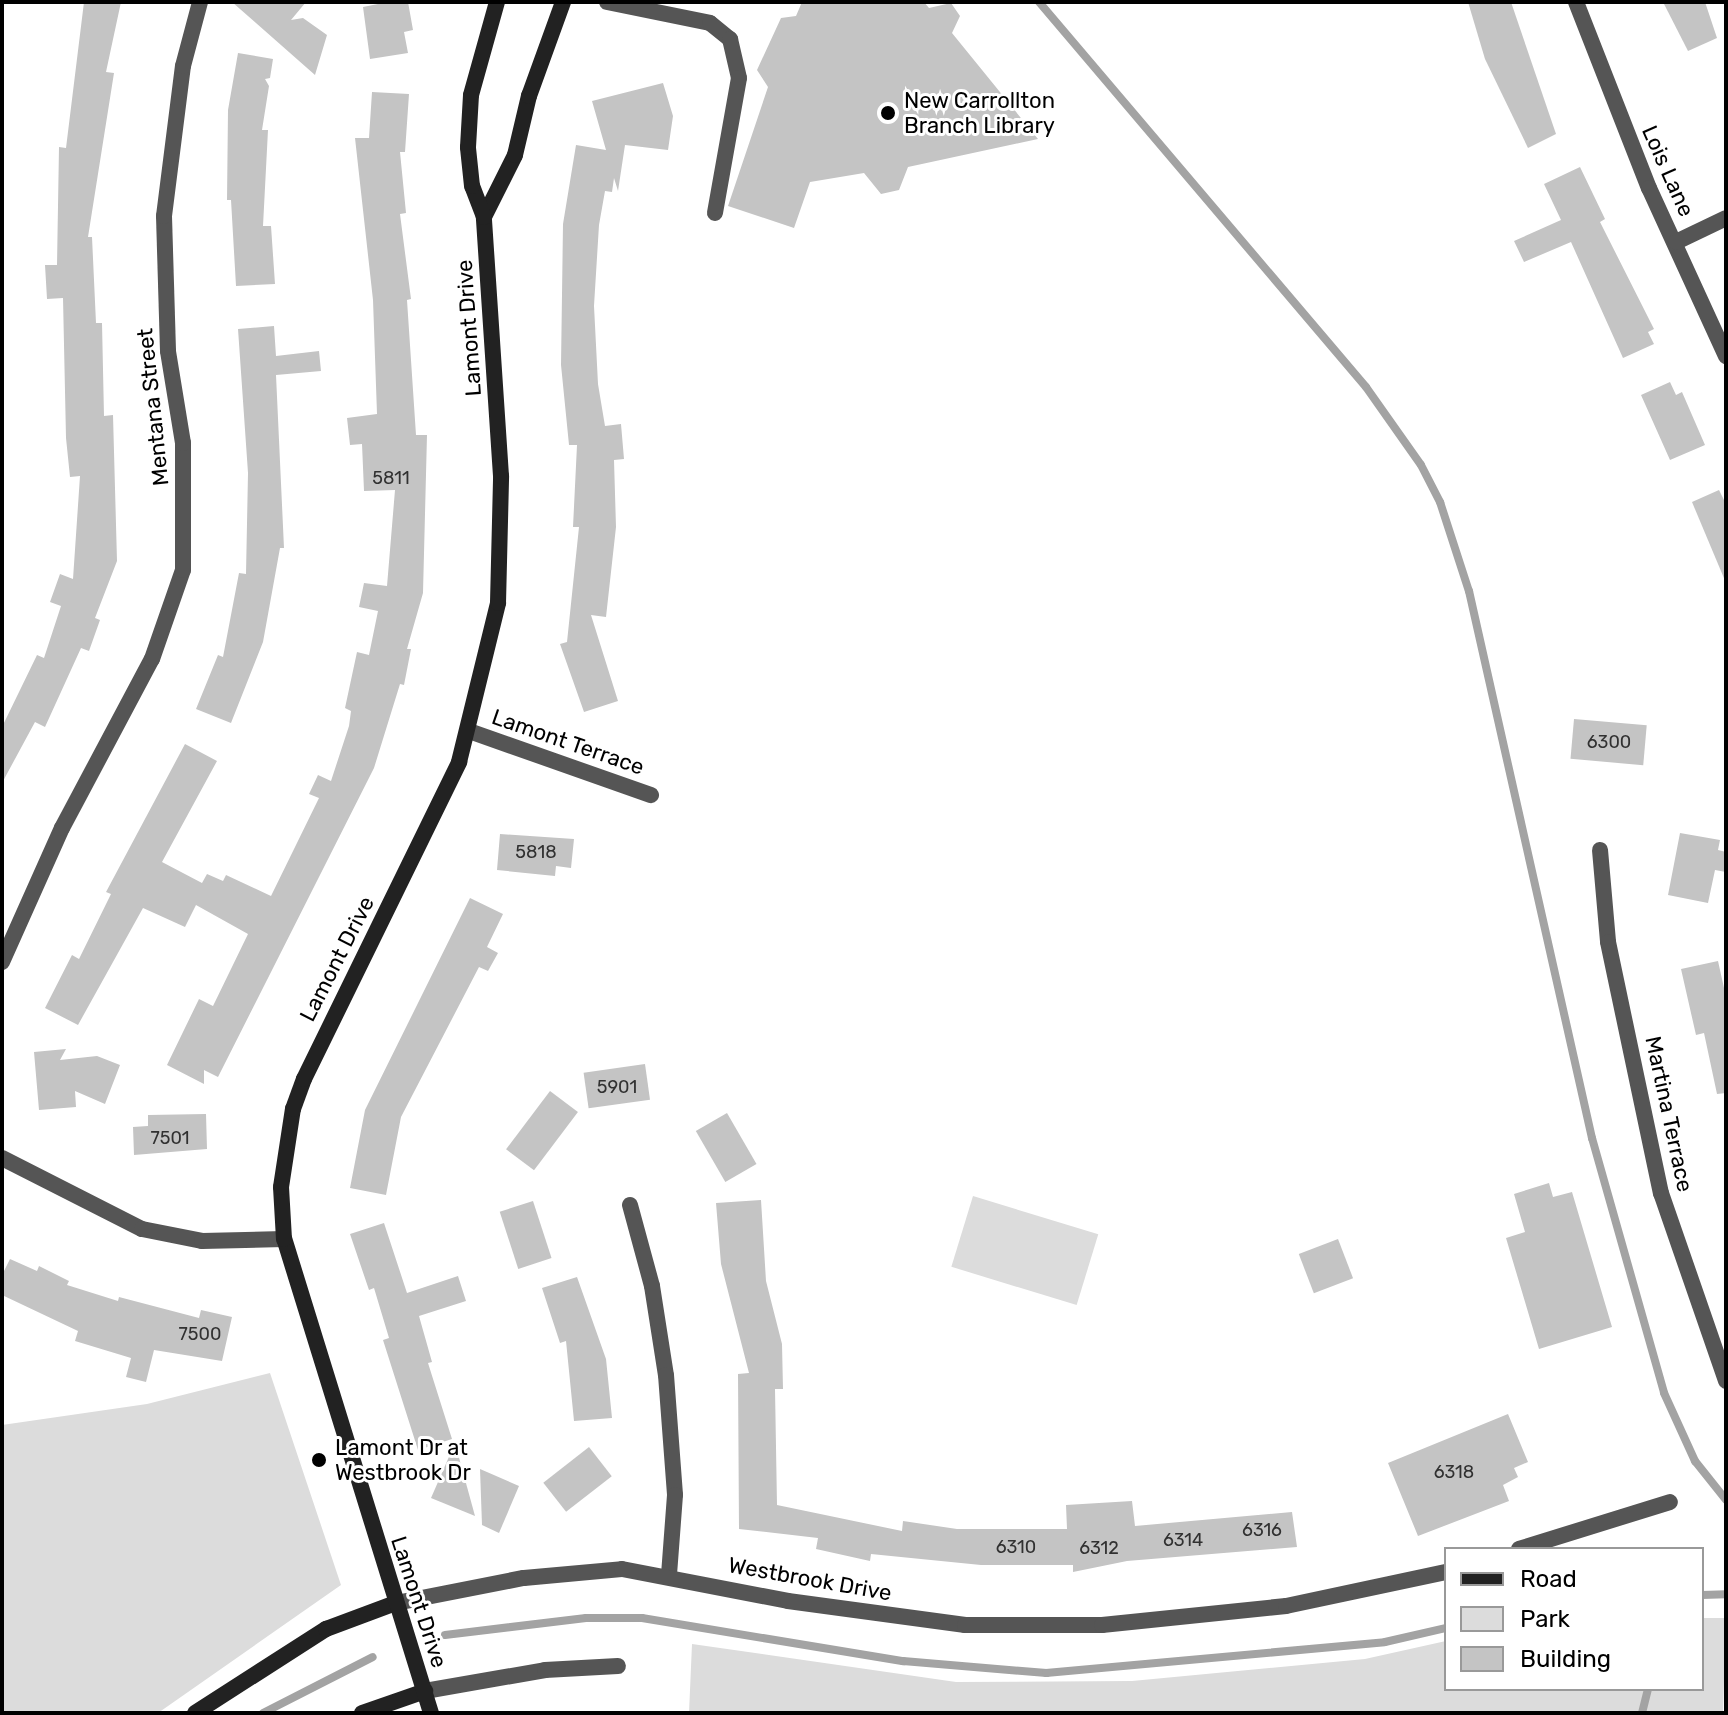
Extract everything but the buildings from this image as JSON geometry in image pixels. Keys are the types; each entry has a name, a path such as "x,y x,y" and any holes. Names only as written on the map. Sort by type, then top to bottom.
{"street":[{"name":"Mentana Street","path":"2,962 62,828 152,659 183,570 184,454 168,351 164,216 183,66 200,2"},
{"name":"Lamont Drive","path":"431,1713 284,1239 282,1167 304,1079 450,783 469,731 498,603 503,550 484,217 472,186 468,147 471,95 497,2"},
{"name":"Lamont Drive","path":"484,217 515,155 529,96 563,2"},
{"path":"607,2 710,23 730,39 739,78 715,213"},
{"name":"Lois Lane","path":"1576,2 1599,69 1726,356"},
{"path":"1676,242 1726,218"},
{"name":"Lamont Terrace","path":"469,731 651,795"},
{"name":"Martina Terrace","path":"1600,850 1608,942 1661,1193 1726,1381"},
{"path":"2,1158 142,1229 202,1241 284,1239"},
{"path":"630,1205 652,1286 666,1375 675,1495 669,1575"},
{"path":"1525,1547 1670,1502"},
{"name":"Westbrook Drive","path":"195,1713 326,1629 396,1603 464,1587 597,1569 669,1575 881,1615 1038,1626 1102,1625 1286,1606 1444,1572"},
{"path":"362,1713 425,1691 545,1670 618,1666"}],"green space":[{"path":"973,1196 1098,1234 1077,1305 951,1267"},
{"path":"270,1373 341,1585 158,1713 2,1713 2,1425 147,1404"},
{"path":"1704,1618 1726,1618 1723,1713 689,1713 692,1644 956,1682 1132,1681 1365,1659 1444,1641 1444,1691 1704,1691"}],"waterway":[{"path":"1039,2 1366,387 1421,465 1440,502 1469,591 1592,1138 1664,1393 1695,1461 1726,1500"},
{"path":"1704,1595 1726,1594"},
{"path":"445,1635 586,1618 642,1618 903,1661 1046,1673 1385,1642 1444,1628"},
{"path":"263,1713 373,1657"},
{"path":"1642,1713 1648,1691"}],"place":[{"name":"New Carrollton Branch Library","path":"888,113"},
{"name":"Lamont Dr at Westbrook Dr","path":"319,1460"}]}
